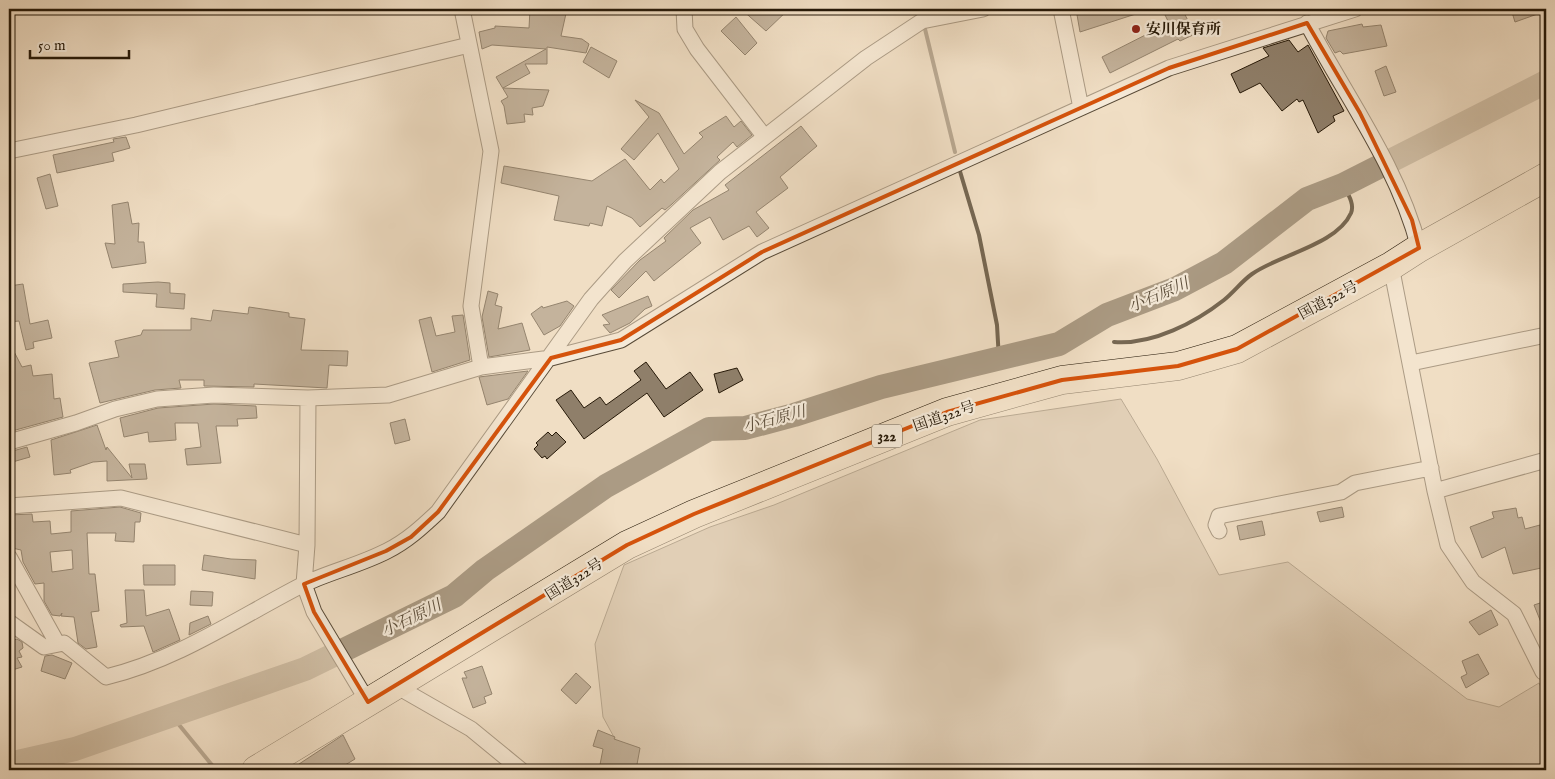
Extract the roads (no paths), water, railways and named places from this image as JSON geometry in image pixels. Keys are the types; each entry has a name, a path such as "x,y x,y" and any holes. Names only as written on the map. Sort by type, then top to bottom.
{"highway":[{"name":"国道322号","path":"256,770 363,695 396,686 627,546 694,514 947,412 1062,380 1178,366 1237,349 1392,266 1419,248 1546,176"}],"street":[{"path":"462,9 491,152 471,306 481,367"},
{"path":"684,9 685,29 697,49 764,136"},
{"path":"9,622 44,647 57,642 64,643 106,677 125,672 192,645 304,584 386,552 411,537 438,512 551,358 591,299 625,261 720,172 866,58 922,21 983,9"},
{"path":"1061,9 1081,108"},
{"path":"9,442 76,423 115,409 157,399 214,395 308,398 388,395 481,367 551,358 620,340 762,252 1169,68 1307,23 1322,13 1354,9"},
{"path":"1307,23 1360,113 1412,220 1419,248"},
{"path":"9,151 136,125 469,45"},
{"path":"1392,266 1431,468 1448,545 1473,582 1514,614 1543,672 1546,674"},
{"path":"1411,363 1546,335"},
{"path":"308,398 307,545 304,584 314,612 363,695"},
{"path":"1436,490 1546,460"},
{"path":"1219,531 1216,525 1219,516 1341,492 1355,483 1431,468"},
{"path":"9,506 121,498 307,545"},
{"path":"9,557 57,642"},
{"path":"396,686 471,729 521,770"}],"waterway":[{"path":"925,29 955,152"},
{"name":"小石原川","path":"9,764 75,749 305,669 454,596 485,570 606,486 709,429 745,428 794,415 881,387 1059,344 1107,315 1175,289 1224,263 1307,199 1343,185 1546,82"},
{"path":"959,168 979,235 997,325 999,360"},
{"path":"1114,342 1144,340 1187,324 1224,300 1252,274 1263,267 1306,248 1333,233 1344,224 1352,209 1350,198 1343,185"},
{"path":"171,715 216,770"}],"place":[{"name":"安川保育所","path":"1136,29"}]}
